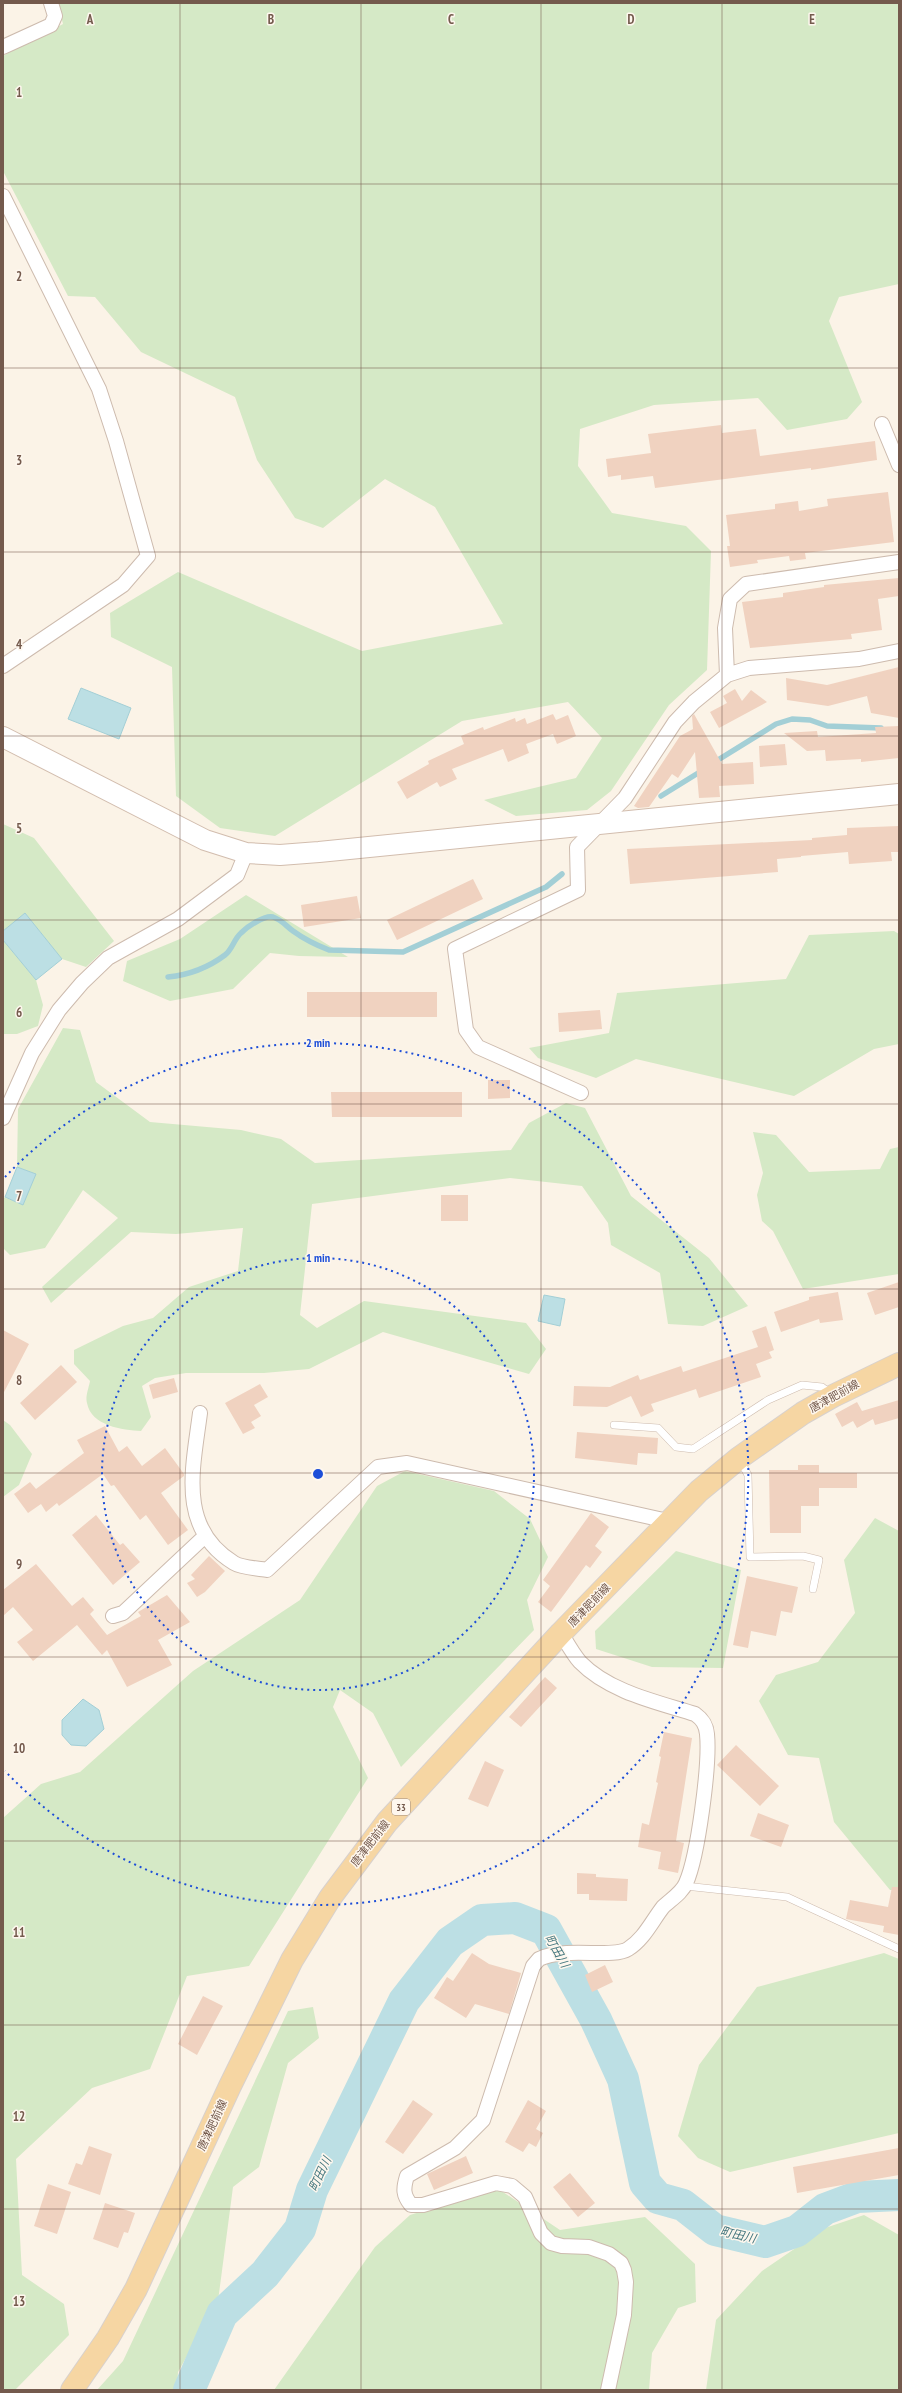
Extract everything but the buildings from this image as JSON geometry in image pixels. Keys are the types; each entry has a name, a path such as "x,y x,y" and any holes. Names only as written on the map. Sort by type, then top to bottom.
{"main road":[{"name":"唐津肥前線","path":"72,2390 108,2338 136,2289 292,1960 330,1898 387,1822 561,1634 668,1521 699,1492 739,1458 780,1428 833,1396 899,1364"}],"street":[{"path":"3,47 51,25 55,16 51,3"},
{"path":"3,196 99,389 116,441 148,556 123,585 3,666"},
{"path":"882,424 899,465"},
{"path":"727,675 725,628 730,599 746,584 899,562"},
{"path":"581,1093 478,1047 466,1030 455,950 578,890 577,847 625,798 675,722 694,702 727,675 749,668 859,659 899,651"},
{"path":"3,737 205,840 246,853 280,855 319,852 899,794"},
{"path":"3,1118 32,1053 59,1010 82,983 108,958 178,919 237,875 246,853"},
{"path":"200,1413 193,1469 193,1507 204,1537 234,1563 266,1570 378,1467 407,1463 668,1521"},
{"path":"113,1616 123,1613 204,1537"},
{"path":"561,1634 581,1662 602,1678 637,1695 695,1714 703,1720 707,1733 706,1765 699,1828 690,1873 685,1886 663,1907 641,1939 628,1950 619,1952 571,1951 545,1956 539,1959 534,1966 483,2120 454,2148 407,2176 403,2187 404,2196 411,2205 423,2205 496,2183 512,2186 525,2197 541,2233 550,2243 589,2247 609,2254 621,2263 626,2282 624,2315 608,2390"}],"lane":[{"path":"614,1424 658,1428 676,1447 693,1449 768,1400 802,1385 822,1387 833,1396"},
{"path":"739,1458 748,1475 750,1557 803,1556 819,1560 813,1589"},
{"path":"685,1886 787,1898 899,1949"}],"green space":[{"path":"58,3 899,3 899,284 839,297 829,321 862,402 847,419 787,430 758,398 654,405 580,429 578,466 612,513 686,526 711,551 707,670 669,705 611,791 587,810 516,816 484,800 576,778 602,738 568,702 462,721 275,836 220,828 176,796 172,667 111,637 110,613 178,572 362,651 503,624 435,507 385,479 323,528 295,518 257,460 235,397 141,352 95,297 68,296 3,171 3,56 63,24"},
{"path":"3,824 34,838 114,941 86,967 62,959 25,913 3,931"},
{"path":"246,895 348,957 299,956 270,953 233,989 170,1001 123,981 127,961 180,939"},
{"path":"894,931 899,934 899,1044 874,1049 794,1096 636,1059 596,1078 538,1058 529,1048 609,1033 617,993 786,979 809,935"},
{"path":"3,940 36,980 43,1005 38,1026 17,1034 3,1034"},
{"path":"63,1028 80,1030 96,1082 150,1122 241,1130 281,1139 315,1163 511,1150 529,1123 566,1103 585,1108 631,1196 709,1258 748,1306 703,1326 668,1324 660,1273 611,1245 608,1223 582,1186 510,1178 312,1204 300,1315 317,1328 364,1301 526,1323 546,1349 529,1374 383,1332 309,1369 264,1373 186,1373 155,1378 142,1386 151,1417 141,1431 117,1428 101,1422 90,1411 87,1403 86,1398 90,1381 74,1364 74,1350 123,1326 153,1318 189,1287 238,1271 243,1228 176,1234 131,1232 51,1303 42,1287 118,1218 83,1190 45,1248 10,1255 3,1248 3,1197 23,1204 35,1174 17,1167 18,1109"},
{"path":"753,1132 776,1135 809,1172 880,1169 890,1149 899,1147 899,1274 803,1289 773,1231 762,1221 757,1195 763,1173"},
{"path":"3,1420 10,1425 32,1454 19,1485 3,1497"},
{"path":"405,1471 494,1491 530,1519 548,1557 527,1600 534,1630 401,1767 373,1713 340,1690 333,1707 368,1778 249,1966 187,1976 150,2069 92,2088 16,2159 22,2275 64,2304 69,2335 15,2390 3,2390 3,1818 41,1784 80,1772 193,1671 300,1600 377,1486"},
{"path":"875,1518 899,1531 899,1890 890,1890 834,1822 819,1758 788,1755 759,1701 776,1675 818,1662 855,1613 844,1560"},
{"path":"676,1551 741,1570 723,1668 652,1667 596,1649 595,1631"},
{"path":"884,1953 899,1959 899,2133 730,2172 698,2158 678,2136 699,2065 757,1987"},
{"path":"313,2007 319,2038 288,2063 259,2167 233,2187 218,2301 178,2372 177,2390 97,2390 123,2361 288,2011"},
{"path":"497,2188 560,2230 645,2217 695,2264 696,2302 678,2308 652,2353 649,2390 274,2390 375,2247 410,2215"},
{"path":"864,2215 899,2235 899,2390 706,2390 716,2320 762,2271 825,2228"}],"water":[{"path":"81,688 131,708 119,739 68,719"},
{"path":"25,913 62,959 36,980 3,940 3,931"},
{"path":"17,1167 36,1174 23,1205 5,1197"},
{"path":"544,1295 565,1299 560,1326 538,1321"},
{"path":"83,1699 99,1710 104,1729 86,1746 71,1745 62,1735 62,1720"}],"waterway":[{"path":"713,763 776,724 792,719 810,720 827,726 881,728"},
{"path":"661,796 703,770"},
{"path":"168,977 198,970 219,959 227,953 239,935 251,925 269,917 279,920 301,937 329,950 403,952 546,887 562,874"},
{"name":"町田川","path":"189,2390 222,2314 265,2274 300,2229 312,2190 404,2001 450,1942 482,1920 515,1918 546,1930 596,2020 623,2079 645,2183 658,2198 683,2205 715,2230 765,2242 797,2231 825,2209 857,2197 899,2195"}]}
